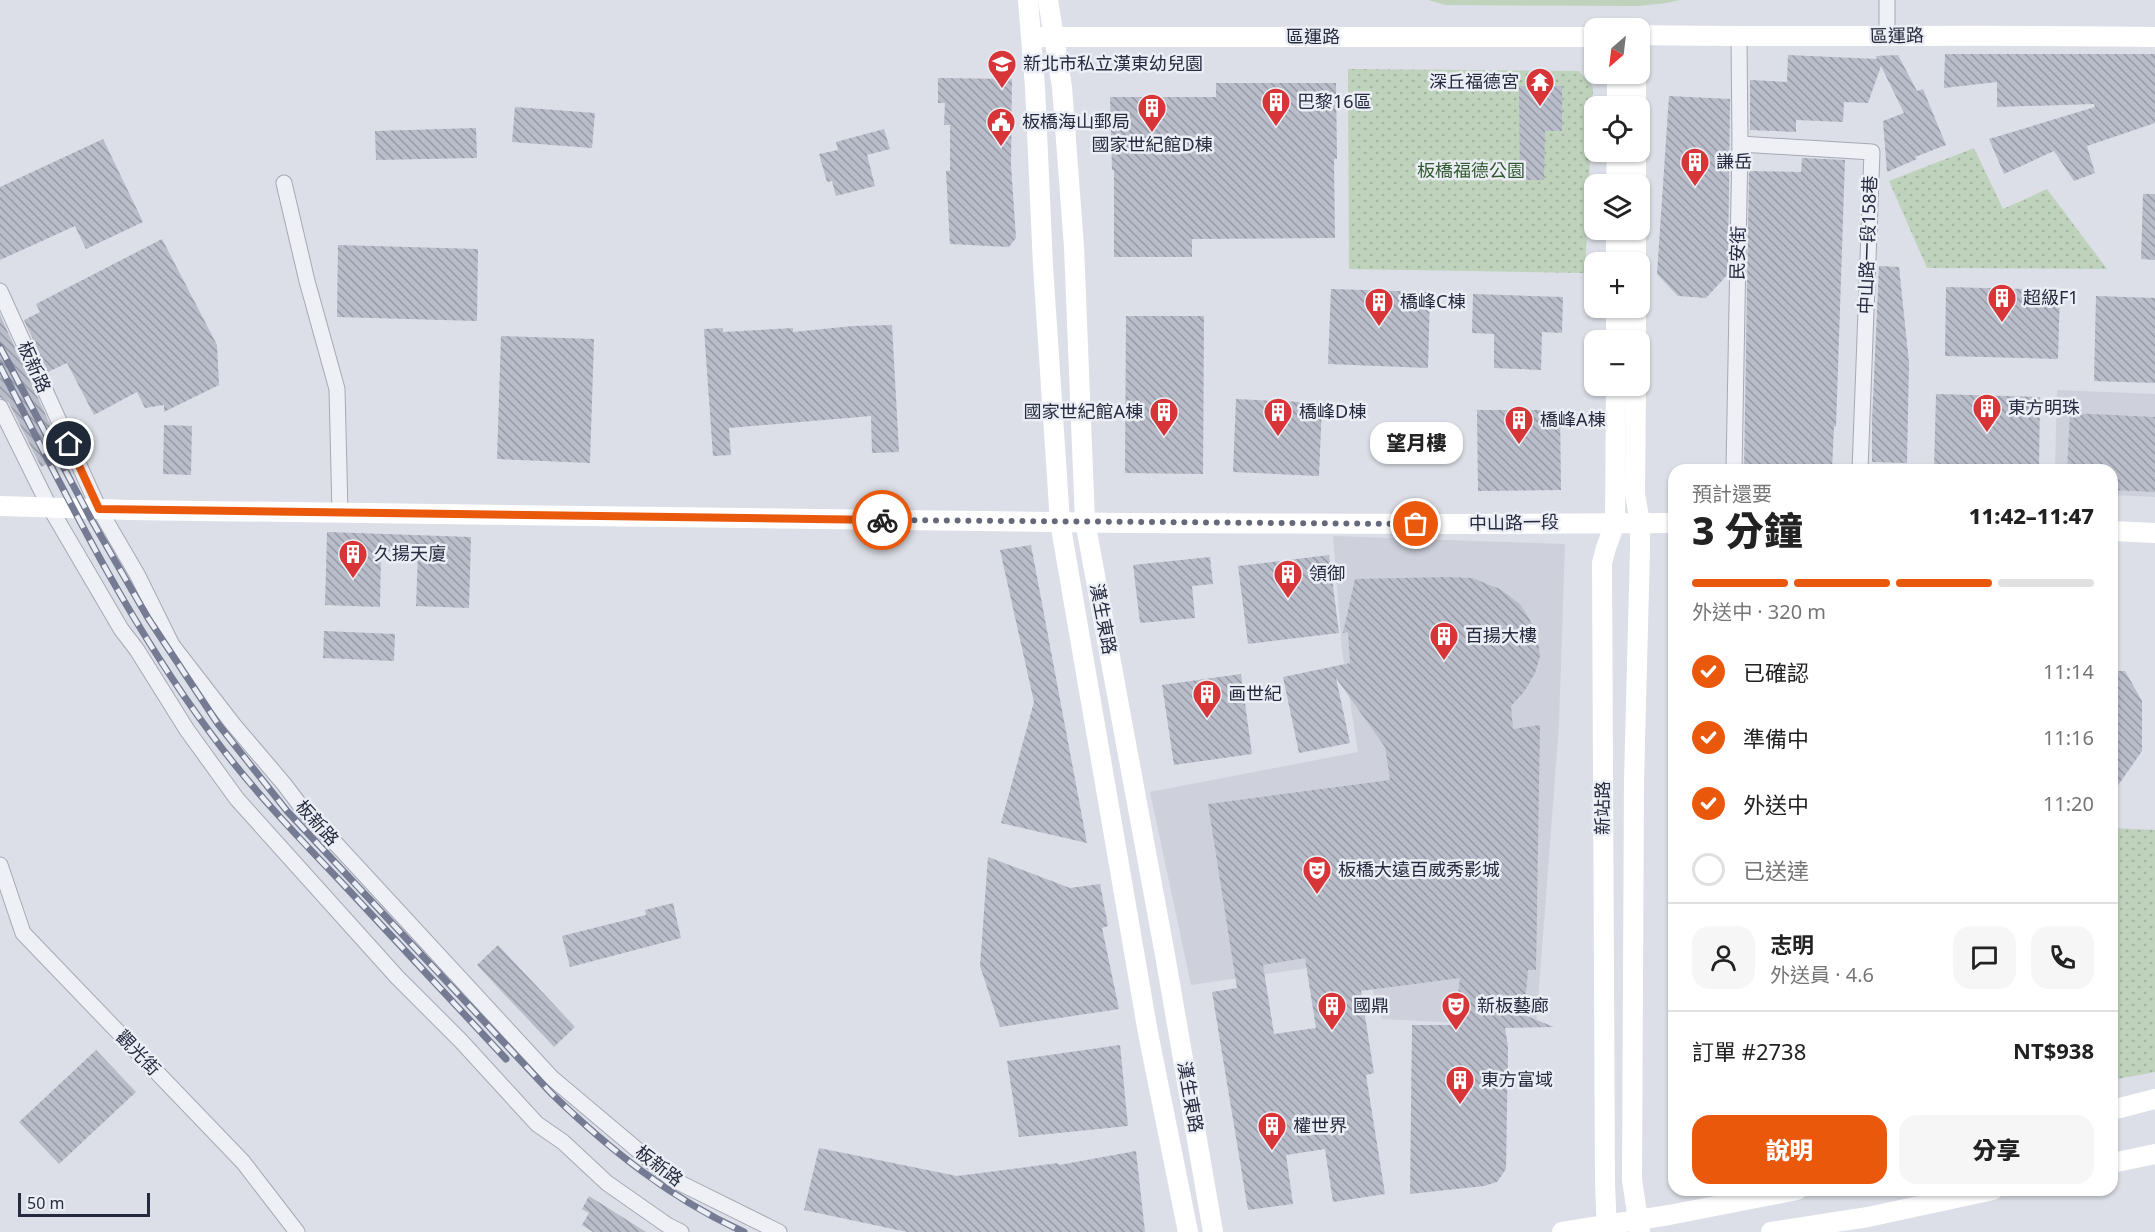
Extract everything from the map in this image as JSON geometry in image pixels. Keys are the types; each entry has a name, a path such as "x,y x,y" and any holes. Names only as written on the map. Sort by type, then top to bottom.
{"street":[{"name":"漢生東路","path":"1028,0 1060,522 1152,1054 1188,1232"},
{"name":"漢生東路","path":"1048,0 1062,87 1074,247 1085,521 1166,955 1213,1232"},
{"path":"1887,0 1887,37"},
{"name":"區運路","path":"1650,35 2155,37"},
{"name":"區運路","path":"1031,38 1053,36 1584,37"},
{"name":"民安街","path":"1734,464 1740,144 1739,37"},
{"name":"中山路一段158巷","path":"1740,144 1872,152 1860,464"},
{"path":"284,183 307,281 337,389 340,513"},
{"name":"板新路","path":"0,291 99,509 138,576 172,645 306,813 552,1078 672,1179 779,1232"},
{"name":"新站路","path":"1609,1230 1605,1183 1602,562 1616,523 1616,396"},
{"name":"新站路","path":"1636,396 1635,494 1640,522 1634,781 1632,1180 1638,1226"},
{"path":"0,407 49,506 121,629 138,650 187,729 249,812 397,976 461,1041 537,1124 563,1142 608,1183 667,1225 681,1232"},
{"name":"中山路一段","path":"0,506 130,510 1060,522 1446,524 1668,522"},
{"path":"2118,531 2155,532"},
{"name":"觀光街","path":"0,865 23,933 243,1162 297,1232"},
{"path":"2118,1108 2155,1099"},
{"path":"2118,1162 2155,1154"},
{"path":"1562,1232 1638,1226 1669,1215 1766,1196"},
{"path":"1772,1232 1868,1217 1965,1196"}],"shaded area":[{"path":"2057,390 2155,394 2155,497 2118,495 2118,464 2055,464"},
{"path":"1333,536 1565,544 1559,725 1536,1027 1382,1019 1363,960 1191,985 1150,792 1358,752 1342,650"}],"green space":[{"path":"1428,0 1680,0 1638,6 1446,5"},
{"name":"板橋福德公園","path":"1348,69 1579,71 1584,77 1584,84 1590,84 1593,87 1593,96 1584,96 1584,162 1590,162 1589,174 1584,174 1584,240 1586,240 1584,273 1349,269"},
{"path":"1974,148 2003,209 2047,189 2107,269 1927,268 1889,181"},
{"path":"2118,828 2155,830 2155,1072 2118,1079"}],"building":[{"path":"1945,54 2155,54 2155,123 2087,146 2095,173 2074,181 2054,151 2004,174 1989,139 2095,107 2094,104 1997,107 1997,82 1944,88"},
{"path":"1788,55 1877,59 1876,56 1898,55 1917,91 1923,89 1946,145 1915,157 1917,159 1887,172 1883,121 1904,113 1881,66 1868,103 1844,102 1843,122 1796,120 1796,132 1750,130 1750,80 1787,82"},
{"path":"938,78 1012,79 1011,165 1016,238 1009,247 950,244 946,171 950,171 950,125 944,125 945,103 938,103"},
{"path":"1216,83 1336,83 1335,238 1192,239 1192,257 1114,257 1114,170 1112,170 1110,97 1216,97"},
{"name":"深丘福德宮","path":"1519,86 1562,86 1562,131 1545,131 1544,180 1520,180"},
{"name":"謙岳","path":"1669,96 1730,99 1728,274 1706,298 1678,296 1657,274"},
{"path":"515,107 595,113 592,148 512,142"},
{"path":"476,128 477,158 376,160 375,131"},
{"path":"884,129 890,149 867,155 875,186 836,196 832,181 827,182 819,154 838,150 836,142"},
{"path":"103,139 143,222 86,249 75,226 0,260 0,187"},
{"path":"1802,158 1845,160 1836,427 1834,426 1832,464 1744,464 1749,171 1801,172"},
{"path":"2143,194 2155,194 2155,260 2141,259"},
{"path":"162,239 217,345 219,385 164,412 164,405 145,408 137,392 94,415 67,363 48,372 24,320 40,312 36,304"},
{"path":"338,245 478,249 477,321 337,317"},
{"path":"1879,266 1899,267 1909,363 1907,463 1872,462"},
{"name":"超級F1","path":"1946,287 2060,290 2058,359 1945,356"},
{"name":"橋峰C棟","path":"1331,289 1430,292 1428,368 1328,364"},
{"path":"1473,294 1563,297 1562,333 1542,332 1541,370 1494,368 1494,334 1472,333"},
{"name":"超級F1","path":"2096,296 2155,298 2155,383 2094,381"},
{"path":"0,315 64,455 41,467 9,403 0,397"},
{"path":"1126,316 1204,316 1203,474 1125,473"},
{"path":"892,325 899,452 872,453 871,416 729,428 731,455 713,456 704,329 723,328 723,332 793,328 793,332"},
{"path":"501,336 594,339 590,463 497,459"},
{"name":"東方明珠","path":"1936,394 2040,397 2039,464 1934,464"},
{"name":"橋峰D棟","path":"1236,399 1322,403 1319,476 1233,472"},
{"name":"橋峰A棟","path":"1477,410 1560,410 1561,490 1478,491"},
{"path":"2070,413 2155,417 2155,492 2118,490 2118,464 2067,464"},
{"path":"164,425 192,426 191,475 163,474"},
{"name":"久揚天廈","path":"327,532 471,537 469,608 416,606 418,552 381,551 380,607 325,605"},
{"path":"1031,545 1087,843 1001,823 1034,702 1000,550"},
{"name":"領御","path":"1329,555 1339,633 1248,644 1238,566"},
{"path":"1210,557 1213,584 1192,586 1195,618 1140,623 1133,565"},
{"path":"1472,578 1500,589 1520,604 1530,620 1538,641 1540,656 1535,673 1524,692 1511,706 1513,729 1540,725 1536,970 1528,970 1524,1015 1554,1027 1505,1028 1508,1047 1506,1169 1497,1182 1484,1186 1410,1194 1412,1025 1454,1025 1460,978 1361,991 1374,1073 1366,1075 1385,1194 1333,1202 1325,1149 1286,1155 1293,1204 1248,1210 1212,992 1237,988 1208,804 1390,780 1385,747 1336,678 1350,743 1299,753 1283,677 1350,663 1348,632 1343,633 1355,579","holes":["1305,958 1316,1028 1274,1034 1263,965"]},
{"path":"324,631 395,634 394,661 323,658"},
{"path":"2118,671 2125,671 2142,701 2142,751 2118,785"},
{"name":"画世紀","path":"1241,674 1252,754 1174,765 1162,685"},
{"path":"988,857 1070,888 1100,884 1108,926 1102,928 1119,1009 1000,1027 980,966"},
{"path":"673,903 681,938 570,967 562,936 646,915 645,910"},
{"path":"498,945 575,1027 554,1047 477,965"},
{"path":"1120,1045 1128,1126 1019,1137 1007,1061"},
{"path":"96,1050 136,1092 59,1164 19,1122"},
{"path":"819,1148 957,1176 1058,1163 1059,1165 1136,1151 1145,1232 907,1232 804,1210"},
{"path":"589,1196 646,1232 593,1232 582,1225 589,1213 582,1209"}],"railway":[{"path":"0,347 91,519 148,618 218,724 287,811 552,1094 642,1171 691,1204 744,1232"},
{"path":"0,366 72,507 123,599 150,644 209,731 273,810 506,1059"}],"way so far":[{"path":"882,520 1416,524"}],"place":[{"name":"新北市私立漢東幼兒園","path":"1002,90"},
{"name":"深丘福德宮","path":"1540,108"},
{"name":"巴黎16區","path":"1276,128"},
{"name":"國家世紀館D棟","path":"1152,134"},
{"name":"板橋海山郵局","path":"1001,148"},
{"name":"謙岳","path":"1695,188"},
{"name":"超級F1","path":"2002,324"},
{"name":"橋峰C棟","path":"1379,328"},
{"name":"東方明珠","path":"1987,434"},
{"name":"國家世紀館A棟","path":"1164,438"},
{"name":"橋峰D棟","path":"1278,438"},
{"name":"橋峰A棟","path":"1519,446"},
{"name":"望月樓","path":"1416,524"},
{"name":"久揚天廈","path":"353,580"},
{"name":"領御","path":"1288,600"},
{"name":"百揚大樓","path":"1444,662"},
{"name":"画世紀","path":"1207,720"},
{"name":"板橋大遠百威秀影城","path":"1317,896"},
{"name":"國鼎","path":"1332,1032"},
{"name":"新板藝廊","path":"1456,1032"},
{"name":"東方富域","path":"1460,1106"},
{"name":"權世界","path":"1272,1152"}],"route":[{"path":"69,444 99,509 882,520"}]}
